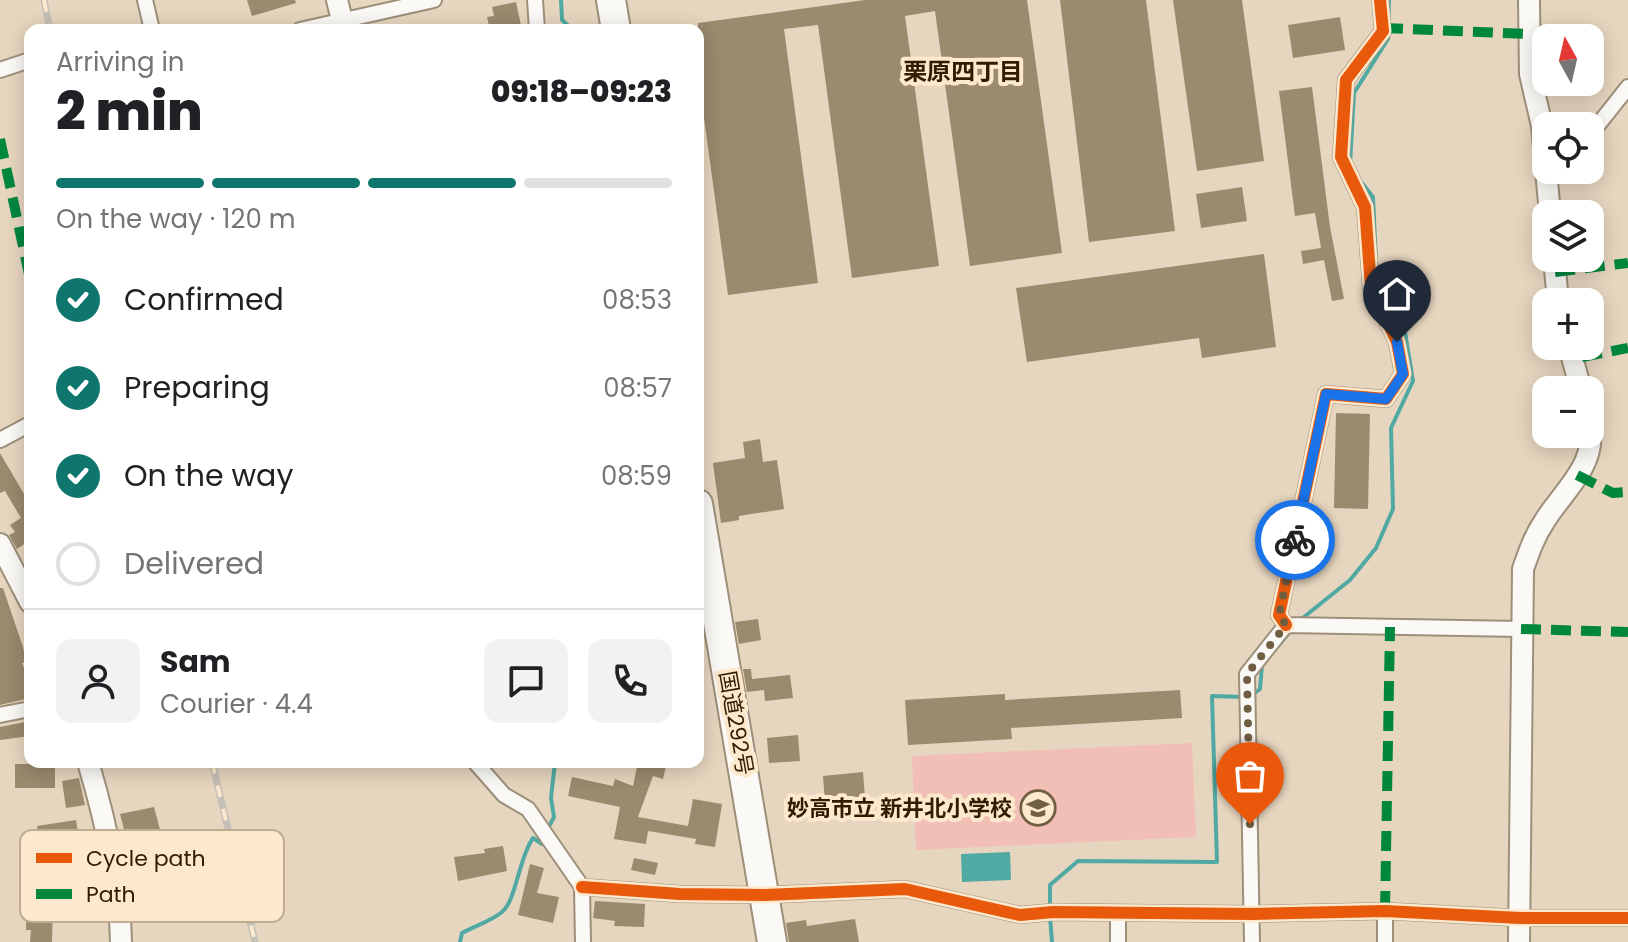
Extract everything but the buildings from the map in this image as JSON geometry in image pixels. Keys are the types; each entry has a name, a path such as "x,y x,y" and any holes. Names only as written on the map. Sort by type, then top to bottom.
{"highway":[{"path":"611,0 615,24"},
{"name":"国道292号","path":"704,539 772,942"}],"street":[{"path":"145,0 151,24"},
{"path":"312,24 340,10 434,0"},
{"path":"535,0 537,24"},
{"path":"1286,625 1279,615 1326,394 1386,399 1403,374 1397,342 1371,287 1365,207 1341,157 1346,80 1383,31 1380,0"},
{"path":"1529,0 1530,74 1539,112"},
{"path":"0,70 24,62"},
{"path":"1604,117 1628,87"},
{"path":"0,440 24,427"},
{"path":"1519,942 1523,569 1531,544 1584,465 1590,448"},
{"path":"0,544 24,590"},
{"path":"1286,625 1521,629"},
{"path":"1252,942 1247,674 1286,625"},
{"path":"0,715 24,710"},
{"path":"90,768 105,830"},
{"path":"480,768 504,795 528,809 582,887 583,942"},
{"path":"582,887 765,895 905,889 1020,915 1053,912 1252,914 1385,911 1520,918 1628,918"},
{"path":"1385,911 1385,942"},
{"path":"1118,913 1118,942"}],"shaded area":[{"path":"1192,743 1196,837 916,850 912,756"}],"water":[{"path":"1010,852 1011,880 962,882 961,854"}],"waterway":[{"path":"561,0 562,20 566,24"},
{"path":"1350,164 1354,93 1388,39 1389,0"},
{"path":"1299,621 1350,580 1376,548 1393,509 1391,428 1413,381 1405,332 1385,299 1376,262 1373,197 1358,178"},
{"path":"1278,646 1293,628"},
{"path":"1252,695 1260,689 1262,665"},
{"path":"1050,908 1050,885 1078,861 1217,862 1212,696 1244,697"},
{"path":"547,830 554,817 551,798 554,768"},
{"path":"460,942 462,933 493,918 507,906 528,846 533,838 542,844 544,838"},
{"path":"1050,917 1052,942"}],"railway":[{"path":"44,0 49,24"},
{"path":"213,768 228,830"},
{"path":"250,922 255,942"}],"marked path":[{"path":"1383,28 1529,34"},
{"path":"0,139 24,251"},
{"path":"1604,266 1628,263"},
{"path":"1604,353 1628,348"},
{"path":"1577,475 1613,493 1628,492"},
{"path":"1385,911 1390,627"},
{"path":"1521,629 1628,632"}],"cycle path":[{"path":"1286,625 1279,615 1326,394 1386,399 1403,374 1397,342 1371,287 1365,207 1341,157 1346,80 1383,31 1380,0"},
{"path":"582,887 680,894 765,895 905,889 1020,915 1053,912 1252,914 1385,911 1520,918 1628,918"}],"way so far":[{"path":"1250,824 1247,674 1286,625 1279,615 1295,540"}],"place":[{"name":"妙高市立 新井北小学校","path":"1038,808"}],"district":[{"name":"栗原四丁目","path":"963,71"}],"route":[{"path":"1295,540 1326,394 1386,399 1403,374 1397,342"}]}
